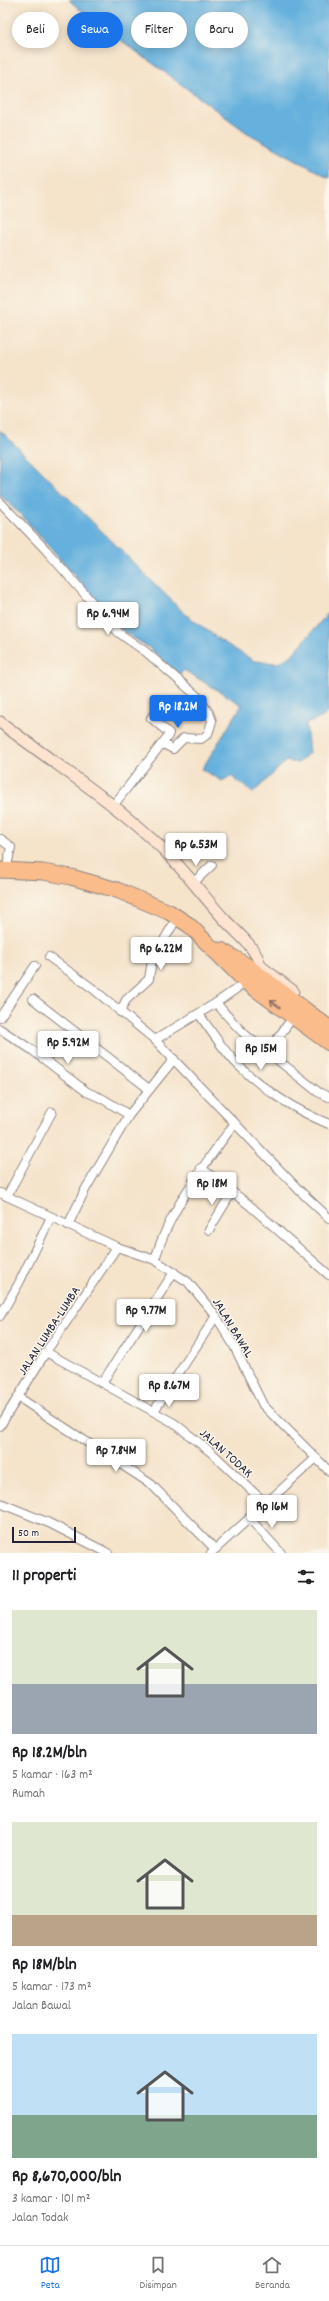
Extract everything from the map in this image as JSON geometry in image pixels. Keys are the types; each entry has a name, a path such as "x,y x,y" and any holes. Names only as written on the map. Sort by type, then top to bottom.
{"highway":[{"path":"3,870 43,872 71,877 117,890 177,918 189,925 206,941 329,1028"},
{"path":"254,974 293,1017 329,1043"}],"street":[{"path":"0,502 46,550 119,633 146,652 203,702 212,721 208,734 201,739 184,738 173,749 163,744"},
{"path":"112,806 163,744 169,734 151,718 159,707"},
{"path":"0,722 112,806 163,849 247,943 259,960 254,974 216,1003 155,1040"},
{"path":"0,839 11,847 3,870"},
{"path":"193,883 212,865"},
{"path":"120,1012 126,1000 149,979 152,960 177,918"},
{"path":"49,958 92,988 155,1040 299,1190 329,1218"},
{"path":"0,1017 35,966"},
{"path":"254,974 329,1020"},
{"path":"33,999 149,1089"},
{"path":"216,1003 240,1032 258,1045 269,1050 279,1061 318,1092 329,1097"},
{"path":"199,1014 224,1049 250,1076 290,1103 329,1124"},
{"path":"269,1050 293,1017"},
{"path":"0,1029 32,1050 87,1092 103,1099 129,1115"},
{"path":"68,1225 85,1190 129,1115 174,1059"},
{"path":"4,1194 52,1112"},
{"path":"154,1260 170,1223 201,1168 235,1123"},
{"path":"201,1168 232,1192 329,1275"},
{"path":"209,1230 232,1192"},
{"name":"JALAN BAWAL","path":"4,1194 117,1247 154,1260 174,1272 198,1293 216,1316 234,1346 263,1405 315,1459 329,1471"},
{"path":"0,1316 19,1283 51,1217"},
{"name":"JALAN LUMBA-LUMBA","path":"0,1425 46,1352 117,1247"},
{"path":"102,1383 174,1272"},
{"path":"154,1411 216,1316"},
{"name":"JALAN TODAK","path":"46,1352 154,1411 187,1432 265,1503"},
{"path":"18,1398 151,1484 212,1551 315,1459"},
{"path":"0,1503 49,1523 108,1553"},
{"path":"249,1518 281,1553"}],"water":[{"path":"69,0 329,0 329,178 246,132 132,48 187,48 187,12 131,12 131,48 123,42 123,12 83,12"},
{"path":"0,430 184,613 220,640 254,661 278,663 291,656 329,612 329,711 323,717 306,724 309,753 298,763 286,761 253,793 231,776 222,781 202,769 242,705 184,670 179,675 148,647 124,632 21,515 0,495"}]}
